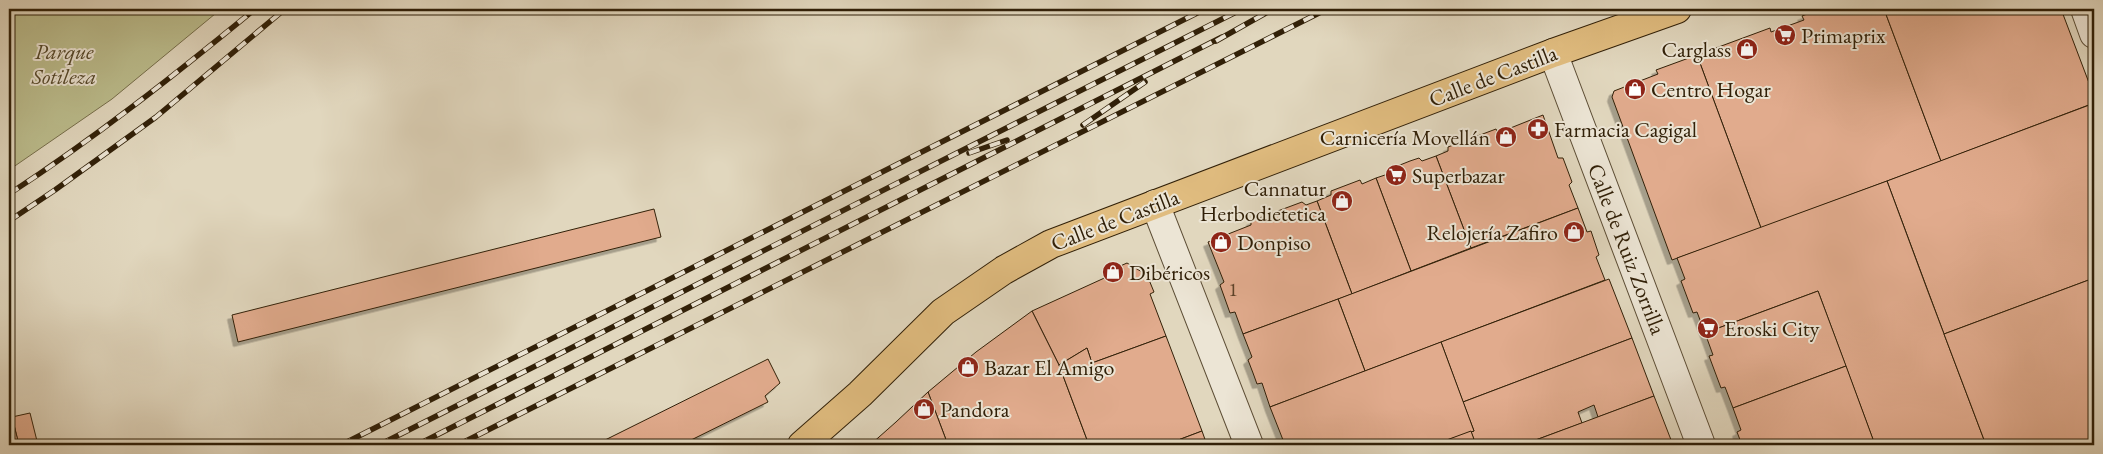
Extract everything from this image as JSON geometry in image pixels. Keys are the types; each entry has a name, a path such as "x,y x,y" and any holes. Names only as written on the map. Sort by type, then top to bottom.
{"main road":[{"name":"Calle de Castilla","path":"802,445 860,394 943,312 996,275 1051,244 1553,53 1676,9"}],"street":[{"path":"2085,9 2094,34"},
{"name":"Calle de Ruiz Zorrilla","path":"1553,53 1701,445"},
{"path":"1155,204 1248,445"}],"green space":[{"name":"Parque Sotileza","path":"9,9 221,9 112,99 9,170"}],"building":[{"path":"1820,9 1884,9 1941,161 1761,228 1697,55 1770,28 1771,32 1804,20 1802,16"},
{"path":"1884,9 2061,9 2094,96 2094,103 1941,161"},
{"path":"1697,55 1761,228 1672,260 1612,97 1614,91 1658,74 1656,70"},
{"path":"2092,104 2094,108 2094,278 1944,334 1887,181"},
{"path":"1543,115 1558,158 1563,158 1572,182 1569,185 1578,208 1471,248 1436,156 1448,151 1448,147 1496,129 1498,133"},
{"path":"1436,156 1471,248 1411,271 1376,178 1391,173 1390,169 1410,161 1419,158 1422,161"},
{"path":"1376,178 1411,271 1352,294 1317,201 1331,195 1331,191 1360,180 1362,184"},
{"path":"1887,181 1986,445 1875,445 1818,291 1705,333 1697,312 1693,313 1681,281 1685,279 1677,258"},
{"path":"1317,201 1352,294 1243,334 1235,312 1230,313 1220,285 1224,282 1208,242 1251,225 1251,221 1302,202 1306,205"},
{"path":"1578,208 1587,232 1591,231 1599,255 1596,257 1605,280 1365,371 1338,299"},
{"path":"654,209 661,237 238,342 232,315"},
{"path":"1127,263 1147,275 1154,292 1150,294 1166,336 1092,363 1087,348 1059,365 1032,311 1111,275 1109,271"},
{"path":"2094,278 2094,444 1986,445 1944,334"},
{"path":"1609,279 1632,338 1463,402 1441,342"},
{"path":"1818,291 1846,366 1733,408 1725,387 1721,388 1709,356 1713,355 1705,333"},
{"path":"1338,299 1365,371 1270,407 1262,383 1257,384 1248,360 1252,357 1243,334"},
{"path":"1032,311 1059,365 1089,445 948,445 928,392 976,352"},
{"path":"1166,336 1202,431 1165,445 1089,445 1059,365 1087,348 1092,363"},
{"path":"1632,338 1654,396 1598,417 1594,405 1578,412 1582,423 1522,445 1476,445 1471,432 1474,431 1463,402"},
{"path":"1441,342 1474,431 1433,445 1285,445 1270,407"},
{"path":"768,359 780,383 765,396 768,402 681,445 595,445"},
{"path":"1846,366 1874,442 1865,445 1742,445 1737,432 1741,430 1733,408"},
{"path":"928,392 948,445 870,445 896,422"},
{"path":"1654,396 1673,445 1525,444"},
{"path":"30,413 38,445 19,445 12,417"},
{"path":"12,417 19,445 9,445 9,418"},
{"path":"1202,431 1207,445 1165,445"},
{"path":"1471,431 1476,445 1433,445"}],"railway":[{"path":"9,194 73,151 135,105 255,9"},
{"path":"9,221 156,117 285,9"},
{"path":"341,445 1205,9"},
{"path":"379,445 1242,9"},
{"path":"1216,41 1273,9"},
{"path":"458,445 1327,9"},
{"path":"417,445 1222,37"},
{"path":"1083,125 1145,82"},
{"path":"969,153 1007,140"}],"place":[{"name":"Primaprix","path":"1785,35"},
{"name":"Carglass","path":"1747,49"},
{"name":"Centro Hogar","path":"1635,89"},
{"name":"Farmacia Cagigal","path":"1538,129"},
{"name":"Carnicería Movellán","path":"1506,137"},
{"name":"Superbazar","path":"1396,175"},
{"name":"Cannatur Herbodietetica","path":"1342,201"},
{"name":"Relojería Zafiro","path":"1574,232"},
{"name":"Donpiso","path":"1221,242"},
{"name":"Dibéricos","path":"1113,272"},
{"name":"Eroski City","path":"1708,328"},
{"name":"Bazar El Amigo","path":"968,367"},
{"name":"Pandora","path":"924,409"}]}
